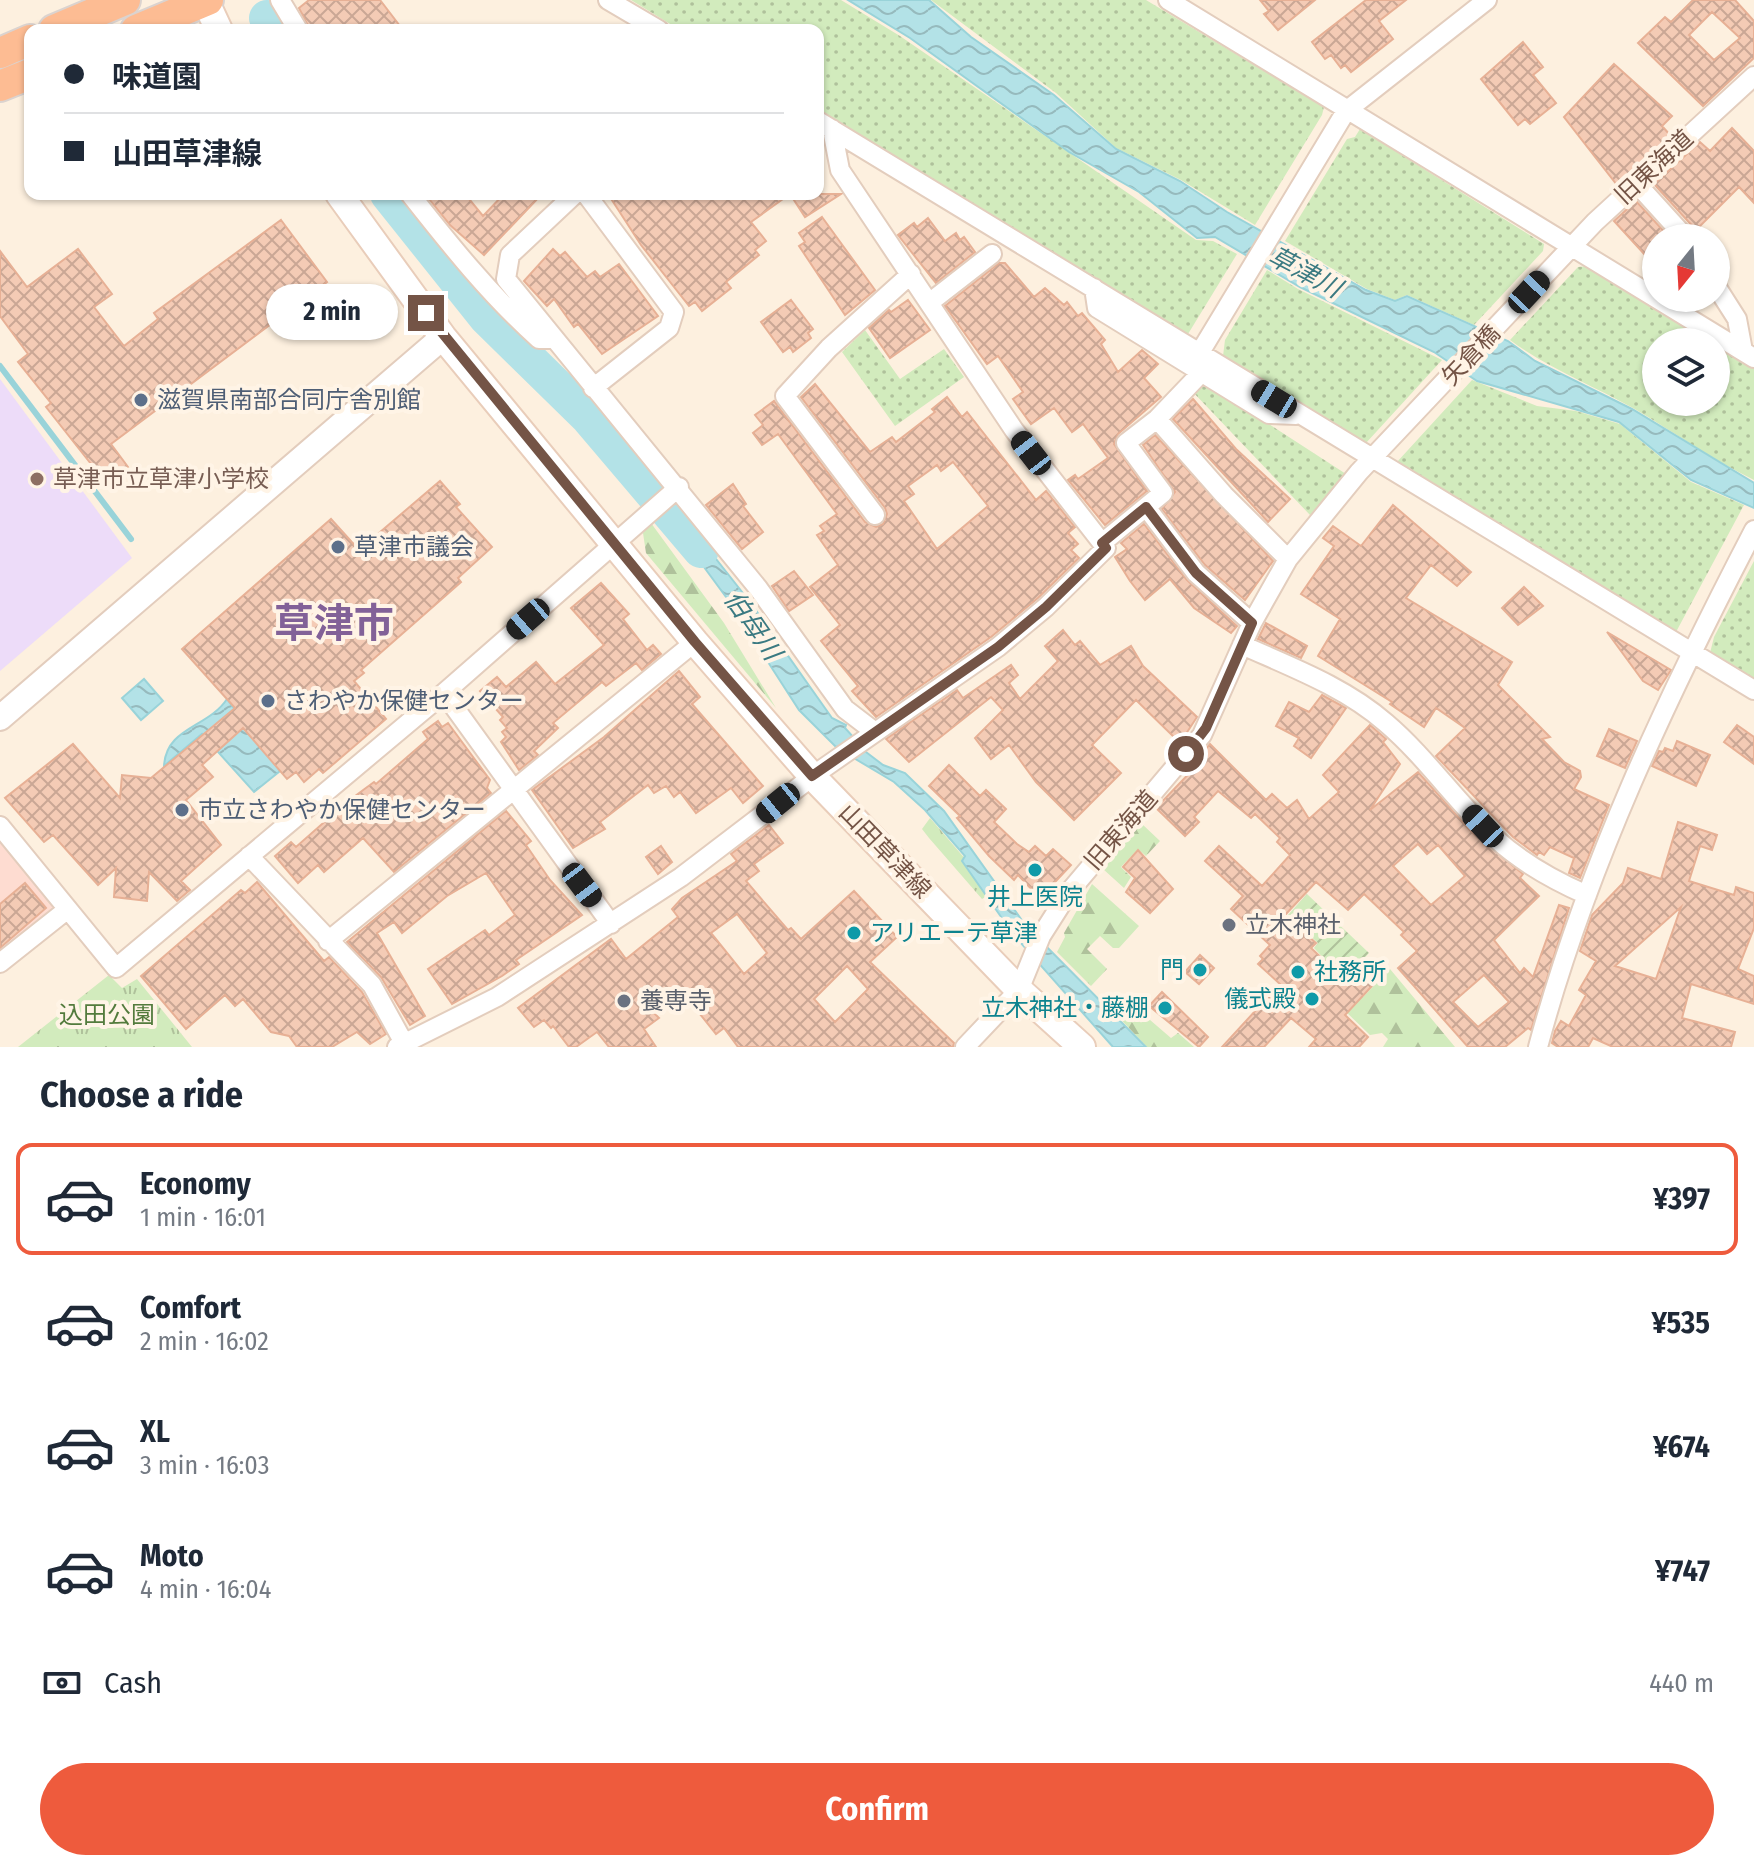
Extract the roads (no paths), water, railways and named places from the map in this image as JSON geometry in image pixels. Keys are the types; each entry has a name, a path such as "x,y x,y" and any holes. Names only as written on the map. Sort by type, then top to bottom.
{"highway":[{"path":"68,24 125,0"},
{"path":"150,24 206,0"},
{"path":"0,53 24,43"},
{"path":"0,86 24,76"}],"main road":[{"path":"206,0 216,24"},
{"name":"山田草津線","path":"343,200 443,337 695,642 812,776 1070,1043"}],"street":[{"path":"280,0 294,24"},
{"path":"608,0 649,24"},
{"path":"1168,0 1342,116 1571,247 1748,354"},
{"path":"1102,543 1163,493 1126,443 1157,419 1200,363 1209,337 1342,116 1487,0"},
{"name":"旧東海道","path":"1558,262 1754,76"},
{"path":"249,856 372,985 400,1045 497,997 681,877 812,776 998,647 1046,607 1106,548 1014,430 840,170 825,125"},
{"path":"825,125 1094,288 1200,363 1379,454 1754,690"},
{"path":"1637,184 1673,224"},
{"path":"415,200 477,276 524,325 539,339 553,339"},
{"path":"569,200 510,255 505,270 506,279 593,388 668,497 758,588 845,709 871,735"},
{"path":"590,200 674,312 669,328 593,388"},
{"path":"929,303 992,254"},
{"name":"矢倉橋","path":"1379,454 1558,262"},
{"path":"875,515 785,396 829,348 911,274"},
{"path":"1730,308 1737,319 1748,354"},
{"path":"0,718 443,337"},
{"path":"1157,419 1224,495 1288,559"},
{"name":"旧東海道","path":"1019,990 1041,936 1069,892 1202,735 1252,623 1288,559 1379,454"},
{"path":"0,826 116,968 444,693 668,497"},
{"path":"1146,507 1196,573 1252,623"},
{"path":"1538,1047 1587,895 1691,651 1754,530"},
{"path":"328,941 695,642"},
{"path":"1242,645 1328,684 1366,706 1403,739 1496,840 1554,880 1587,895"},
{"path":"444,693 611,924"},
{"path":"0,963 68,909"},
{"path":"965,1047 1019,990"}],"water":[{"name":"草津川","path":"848,0 929,0 971,37 1054,95 1116,149 1180,181 1227,212 1366,290 1395,301 1407,296 1508,341 1535,361 1632,409 1754,483 1754,508 1691,480 1619,422 1477,381 1434,352 1300,287 1215,237 1197,238 1139,192 1069,152 910,38"},
{"path":"675,507 750,602 832,718 846,725 845,728 854,738 859,731 862,749 883,765 905,773 944,811 1026,926 1146,1047 1113,1047 1013,934 962,861 965,856 925,810 894,782 837,748 799,710 726,597 665,514"},
{"path":"144,679 163,701 141,720 122,698"},
{"path":"227,699 280,771 254,792 202,734 164,766 172,743 219,709"}],"waterway":[{"name":"伯母川","path":"267,18 271,24"},
{"name":"伯母川","path":"393,200 487,318 589,418 701,550"},
{"path":"0,366 131,539"}],"place":[{"name":"滋賀県南部合同庁舎別館","path":"141,400"},
{"name":"草津市立草津小学校","path":"37,479"},
{"name":"草津市議会","path":"338,547"},
{"name":"さわやか保健センター","path":"268,701"},
{"name":"市立さわやか保健センター","path":"182,810"},
{"name":"井上医院","path":"1035,870"},
{"name":"立木神社","path":"1229,925"},
{"name":"アリエーテ草津","path":"854,933"},
{"name":"門","path":"1200,970"},
{"name":"社務所","path":"1298,972"},
{"name":"儀式殿","path":"1312,999"},
{"name":"養専寺","path":"624,1001"},
{"name":"立木神社・藤棚","path":"1165,1008"}],"district":[{"name":"草津市","path":"334,623"}],"park label":[{"name":"込田公園","path":"107,1015"}]}
